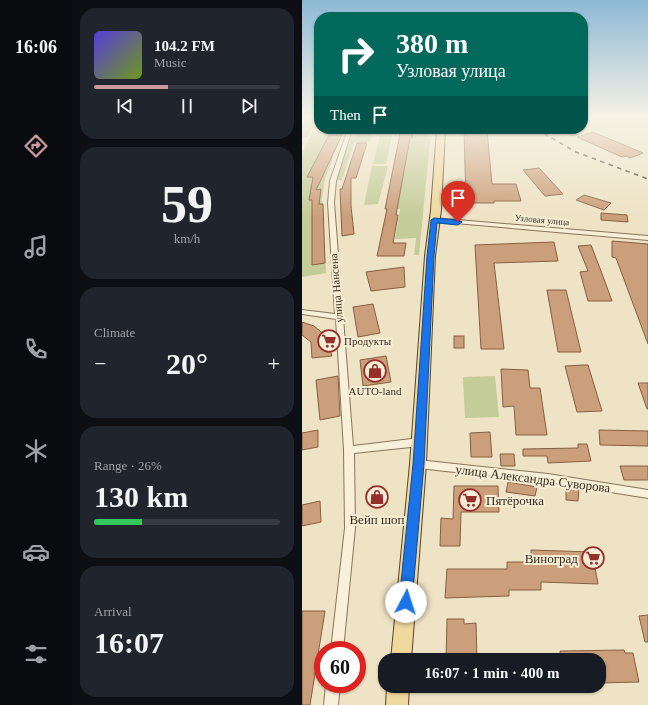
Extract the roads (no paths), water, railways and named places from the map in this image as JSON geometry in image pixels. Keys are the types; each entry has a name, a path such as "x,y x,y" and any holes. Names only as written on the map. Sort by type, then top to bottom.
{"main road":[{"path":"402,653 420,442 430,256 440,151"},
{"path":"397,705 398,693"}],"street":[{"name":"улица Нансена","path":"338,641 350,528 349,450 348,421 338,318 330,203 333,181 343,151"},
{"name":"Узловая улица","path":"434,220 648,238"},
{"path":"302,312 338,318"},
{"path":"349,450 420,442"},
{"name":"улица Александра Суворова","path":"418,464 548,478 648,494"},
{"path":"331,705 332,693"}],"railway":[{"path":"574,151 648,179"}],"place":[{"name":"Продукты","path":"329,341"},
{"name":"AUTO-land","path":"375,371"},
{"name":"Вейп шоп","path":"377,497"},
{"name":"Пятёрочка","path":"470,500"},
{"name":"Виноград","path":"593,558"}]}
